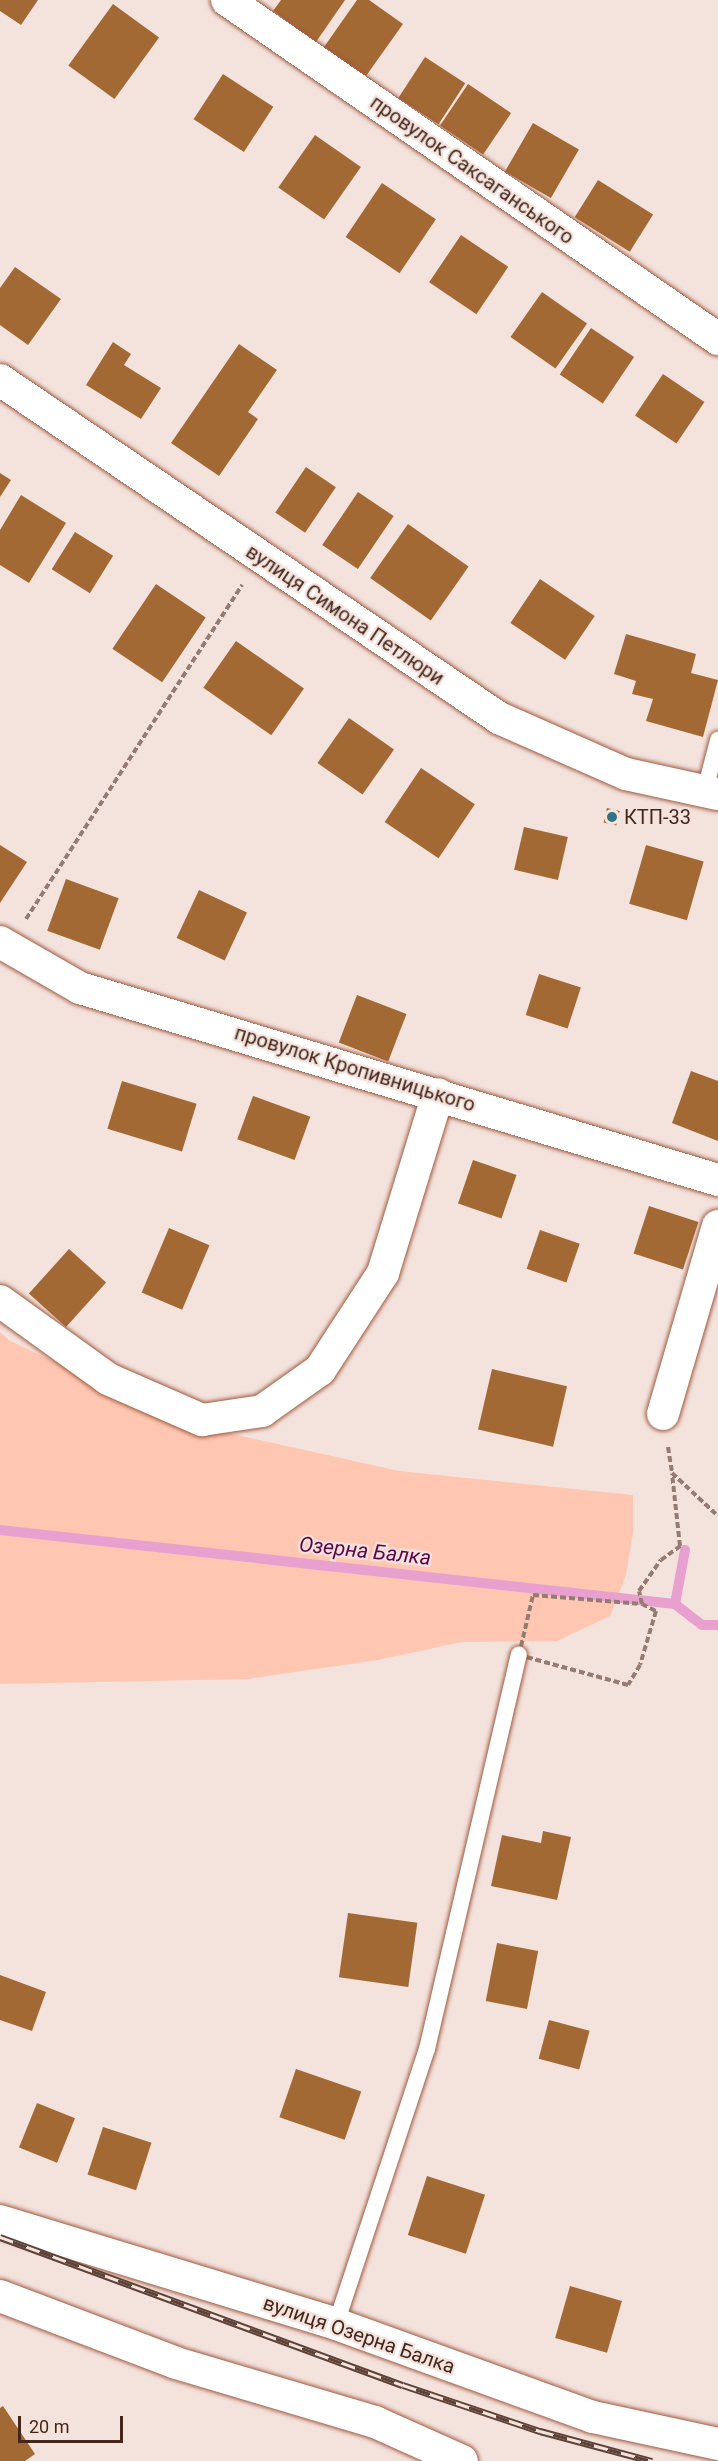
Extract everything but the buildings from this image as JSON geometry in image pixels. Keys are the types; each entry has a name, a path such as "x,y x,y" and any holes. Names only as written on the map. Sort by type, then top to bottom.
{"street":[{"name":"провулок Саксаганського","path":"226,0 718,339"},
{"name":"вулиця Симона Петлюри","path":"0,380 499,718 626,774 712,792"},
{"name":"провулок Кропивницького","path":"4,945 80,988 718,1180"},
{"path":"0,1301 108,1379 202,1420 262,1412 320,1370 383,1273 438,1094"},
{"path":"663,1414 718,1226"},
{"name":"вулиця Озерна Балка","path":"0,2221 336,2324 593,2417 718,2444"},
{"path":"0,2296 176,2363 375,2422 461,2461"}],"lane":[{"path":"712,792 718,740"},
{"path":"336,2324 427,2049 519,1655"}],"path":[{"path":"4,945 260,557"},
{"path":"642,1604 639,1591 661,1560 680,1546 672,1473 718,1516"},
{"path":"533,1595 642,1604 656,1611 640,1665 628,1685 519,1655 533,1595"}],"shaded area":[{"path":"0,1332 10,1341 188,1424 399,1471 633,1495 633,1533 626,1575 610,1616 557,1641 462,1642 378,1660 248,1679 0,1684"}],"waterway":[{"name":"Озерна Балка","path":"0,1530 675,1604 702,1625 718,1625"},
{"path":"675,1604 685,1550"}],"railway":[{"path":"0,2237 403,2385 540,2431 652,2461"}],"place":[{"name":"КТП-33","path":"612,817"}]}
